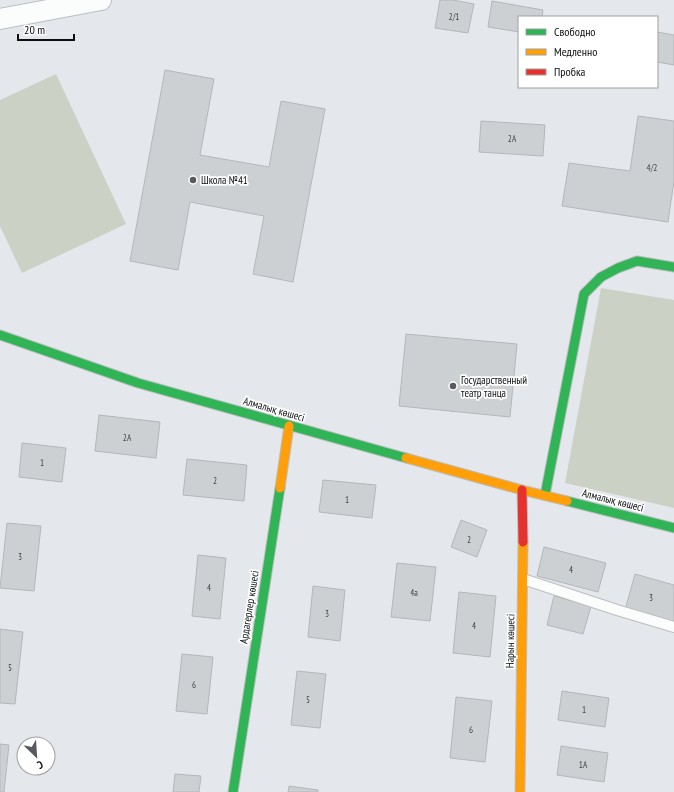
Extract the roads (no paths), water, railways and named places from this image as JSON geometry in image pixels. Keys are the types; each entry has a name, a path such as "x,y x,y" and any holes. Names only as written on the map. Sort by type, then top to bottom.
{"street":[{"path":"0,18 101,0"},
{"path":"546,495 584,294 601,277 618,268 637,261 674,267"},
{"name":"Алмалық көшесі","path":"0,335 138,383 522,490 674,528"},
{"name":"Ардагерлер көшесі","path":"233,792 289,426"},
{"name":"Нарын көшесі","path":"520,792 523,579 522,490"}],"lane":[{"path":"523,579 617,610 674,626"}],"place":[{"name":"Школа №41","path":"193,180"},
{"name":"Государственный театр танца","path":"453,386"}]}
